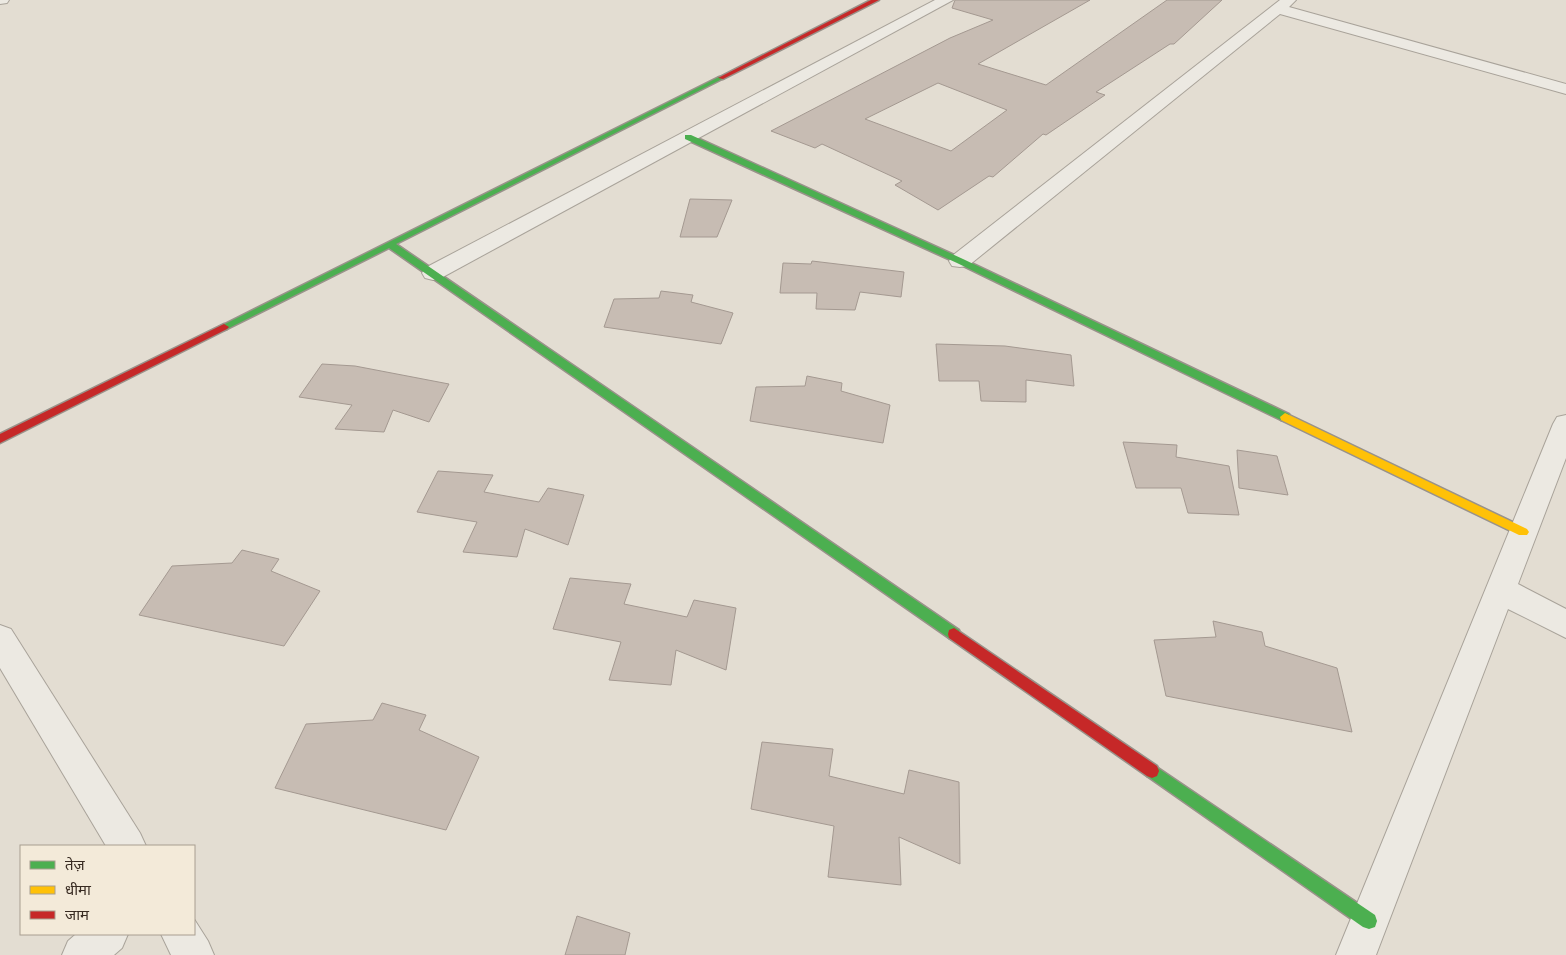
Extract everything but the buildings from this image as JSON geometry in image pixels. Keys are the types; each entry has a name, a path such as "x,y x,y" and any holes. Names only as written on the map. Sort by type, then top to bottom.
{"street":[{"path":"0,439 876,0"},
{"path":"433,273 946,0"},
{"path":"960,261 1283,4 1566,88"},
{"path":"688,137 960,261 1523,532"},
{"path":"390,244 1369,921"},
{"path":"1356,955 1566,424"},
{"path":"1500,590 1566,624"},
{"path":"0,639 126,845"},
{"path":"82,955 107,935"},
{"path":"182,935 194,955"}],"traffic: fast":[{"path":"224,327 721,78"},
{"path":"688,137 960,261 1285,417"},
{"path":"390,244 954,634"},
{"path":"1152,771 1369,921"}],"traffic: slow":[{"path":"1285,417 1523,532"}],"traffic: jam":[{"path":"721,78 876,0"},
{"path":"0,439 224,327"},
{"path":"954,634 1152,771"}]}
